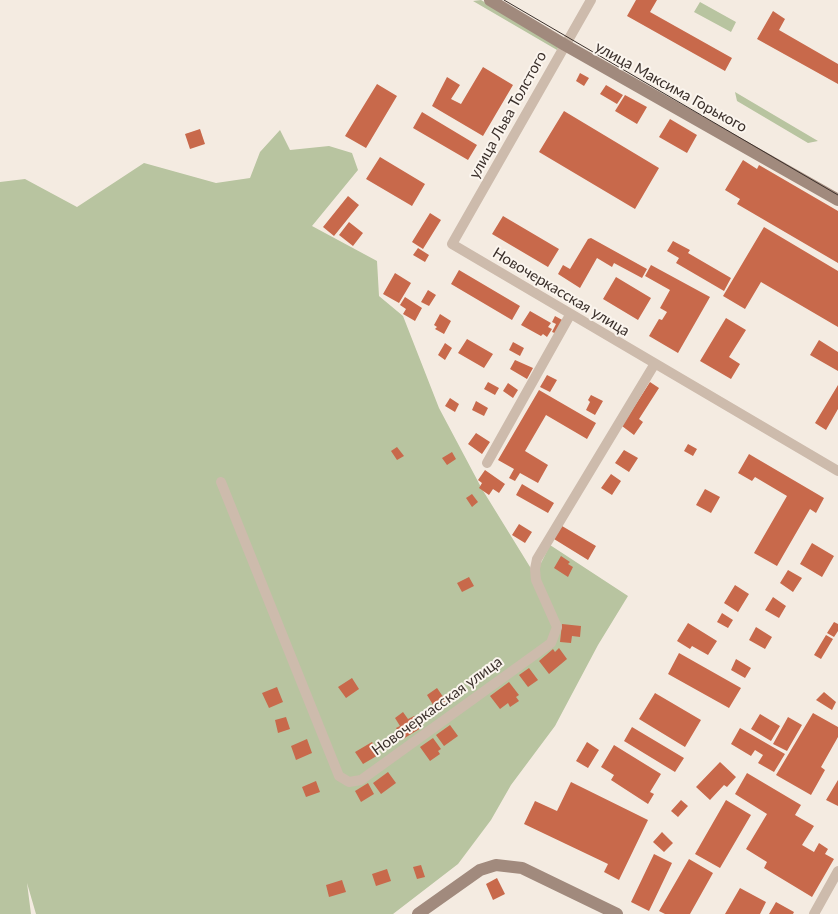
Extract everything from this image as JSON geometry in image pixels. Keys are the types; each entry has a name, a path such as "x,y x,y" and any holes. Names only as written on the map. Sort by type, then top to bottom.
{"street":[{"name":"улица Максима Горького","path":"490,0 565,46 838,200"},
{"name":"улица Льва Толстого","path":"452,244 590,0"},
{"name":"Новочеркасская улица","path":"452,244 654,365 837,468"},
{"path":"487,463 570,315"},
{"name":"Новочеркасская улица","path":"221,482 339,776 349,782 361,780 551,644 557,627 536,580 534,570 537,559 654,365"},
{"path":"418,914 480,870 496,865 522,868 617,914"},
{"path":"814,914 838,871"}],"green space":[{"path":"481,0 559,46 557,50 473,1"},
{"path":"700,2 736,22 731,32 694,12"},
{"path":"735,92 818,141 808,143 737,101"},
{"path":"280,130 290,150 329,146 352,153 358,170 312,226 377,261 379,296 403,316 439,408 482,489 535,575 550,545 628,596 598,645 555,726 511,785 491,820 458,864 393,914 36,914 27,883 31,914 0,914 0,182 25,179 77,207 144,163 216,183 250,178 260,152"}],"building":[{"path":"636,0 657,0 650,12 732,58 725,71 627,16"},
{"path":"773,11 785,19 779,30 838,64 838,84 757,39"},
{"path":"483,67 513,85 483,136 432,106 447,77 460,85 451,99 461,104"},
{"path":"580,73 589,78 584,86 576,81"},
{"path":"377,84 397,96 366,148 345,136"},
{"path":"606,85 623,95 617,104 600,94"},
{"path":"625,95 647,107 637,124 615,111"},
{"path":"564,111 659,168 635,209 539,152"},
{"path":"422,112 477,145 468,160 413,128"},
{"path":"670,119 697,135 687,153 659,137"},
{"path":"200,129 205,144 190,149 185,134"},
{"path":"380,157 425,184 412,206 366,179"},
{"path":"743,160 757,169 759,165 838,211 838,263 737,204 740,199 725,190"},
{"path":"348,196 359,205 334,236 323,227"},
{"path":"430,213 441,220 423,249 412,242"},
{"path":"503,216 559,249 548,267 492,234"},
{"path":"349,222 363,233 353,246 339,235"},
{"path":"764,227 838,271 838,327 761,282 745,309 723,296"},
{"path":"591,238 647,269 642,278 614,263 612,267 597,258 580,288 558,274 563,265 570,269 588,239"},
{"path":"673,241 690,250 688,253 731,278 724,291 676,263 679,258 667,251"},
{"path":"418,248 429,255 425,262 413,255"},
{"path":"651,265 710,297 678,353 649,336 659,319 662,320 667,312 660,308 670,290 645,276"},
{"path":"459,270 520,306 512,320 451,284"},
{"path":"395,273 411,283 399,303 383,294"},
{"path":"616,277 651,298 638,320 603,299"},
{"path":"428,290 436,295 429,306 421,302"},
{"path":"405,297 422,308 415,321 403,314 406,309 400,305"},
{"path":"530,311 551,323 548,327 552,329 547,337 543,334 541,336 521,325"},
{"path":"440,314 451,321 444,334 435,329 437,327 434,325"},
{"path":"555,316 564,321 557,334 552,332 556,324 552,322"},
{"path":"726,318 746,330 729,357 740,364 731,379 700,361"},
{"path":"467,339 493,354 484,368 458,353"},
{"path":"819,340 838,352 838,371 810,355"},
{"path":"513,342 524,348 520,356 509,350"},
{"path":"445,343 452,348 445,360 438,355"},
{"path":"515,360 533,368 527,379 510,369"},
{"path":"547,375 557,380 550,392 540,387"},
{"path":"488,382 499,388 495,395 484,389"},
{"path":"650,382 659,388 639,419 643,422 634,435 622,426"},
{"path":"508,383 518,390 513,398 503,391"},
{"path":"838,385 838,409 826,430 815,423"},
{"path":"539,390 596,423 587,439 546,415 525,451 548,465 538,483 520,473 515,481 509,478 514,469 498,460"},
{"path":"591,395 603,401 595,415 586,410"},
{"path":"450,398 459,404 455,412 445,406"},
{"path":"476,401 488,408 484,416 472,410"},
{"path":"476,433 490,442 482,454 468,444"},
{"path":"688,444 697,449 693,456 684,451"},
{"path":"397,447 404,456 397,460 391,451"},
{"path":"624,450 638,458 629,472 615,463"},
{"path":"452,452 456,459 447,465 442,458"},
{"path":"749,454 824,498 816,513 810,509 777,566 754,553 787,496 755,477 752,481 738,473"},
{"path":"485,470 505,484 499,493 493,489 489,495 479,488 482,483 478,480"},
{"path":"611,474 621,481 612,495 601,488"},
{"path":"522,484 554,503 548,513 516,495"},
{"path":"705,489 720,497 711,513 696,505"},
{"path":"472,494 478,502 472,507 466,498"},
{"path":"519,524 532,532 525,543 512,535"},
{"path":"562,526 596,546 588,560 554,539"},
{"path":"812,543 834,556 822,577 800,564"},
{"path":"561,556 570,562 568,564 573,567 568,577 554,568"},
{"path":"788,570 802,578 793,592 780,583"},
{"path":"469,577 474,586 462,592 457,583"},
{"path":"735,585 749,594 738,612 724,603"},
{"path":"773,597 786,606 779,618 765,610"},
{"path":"722,613 733,620 728,628 717,622"},
{"path":"834,622 838,624 838,631 834,637 827,633"},
{"path":"688,623 717,641 708,655 692,646 690,649 677,641"},
{"path":"562,624 581,626 580,637 572,636 571,643 560,642"},
{"path":"756,627 772,637 765,649 749,640"},
{"path":"826,635 833,639 821,659 814,655"},
{"path":"559,648 567,659 549,674 539,661 553,649 555,652"},
{"path":"679,653 741,688 729,708 668,674"},
{"path":"736,659 751,668 745,678 731,670"},
{"path":"529,668 538,680 528,687 519,675"},
{"path":"352,678 359,689 346,698 338,687"},
{"path":"509,682 519,695 516,697 519,701 510,707 508,703 500,709 490,696"},
{"path":"277,687 283,702 269,708 262,693"},
{"path":"437,688 446,701 435,708 427,695"},
{"path":"824,692 836,702 832,710 816,700"},
{"path":"655,693 701,720 685,747 639,719"},
{"path":"403,712 408,719 414,716 421,728 403,739 396,728 400,726 395,718"},
{"path":"813,713 838,727 838,737 821,767 825,770 811,795 776,775"},
{"path":"760,714 780,726 771,741 751,729"},
{"path":"286,717 290,729 278,733 275,720"},
{"path":"788,717 802,725 787,751 773,744"},
{"path":"450,725 458,736 444,746 436,735"},
{"path":"632,727 684,758 675,772 624,741"},
{"path":"740,728 785,754 774,772 758,763 763,755 755,750 751,756 731,744"},
{"path":"433,738 441,749 438,751 440,754 430,761 420,747"},
{"path":"307,739 312,753 296,760 291,746"},
{"path":"372,742 380,754 363,764 355,752"},
{"path":"587,742 599,750 588,768 576,761"},
{"path":"614,745 661,774 650,792 654,794 648,804 611,780 614,775 601,767"},
{"path":"720,762 736,777 727,787 724,785 710,800 696,787"},
{"path":"388,772 396,783 381,794 373,783"},
{"path":"747,773 801,805 795,815 814,826 802,845 814,852 819,843 828,849 825,854 834,859 812,897 764,868 767,862 746,849 767,814 735,794"},
{"path":"838,780 838,806 826,800"},
{"path":"316,781 320,792 306,797 302,787"},
{"path":"571,782 648,820 619,880 604,872 608,864 524,824 535,801 557,811"},
{"path":"368,783 374,794 361,802 355,791"},
{"path":"681,800 688,806 678,817 671,811"},
{"path":"726,800 751,815 720,868 695,854"},
{"path":"662,832 673,843 664,852 653,842"},
{"path":"654,854 672,863 649,911 631,902"},
{"path":"689,859 713,873 690,914 665,914 659,911"},
{"path":"421,865 425,877 417,879 413,867"},
{"path":"387,869 391,881 376,886 372,874"},
{"path":"497,878 505,894 493,900 486,884"},
{"path":"342,880 346,892 329,897 326,885"},
{"path":"740,888 766,902 760,914 725,914"},
{"path":"776,902 794,912 793,914 769,914"}],"tram line":[{"path":"504,0 838,195"}]}
